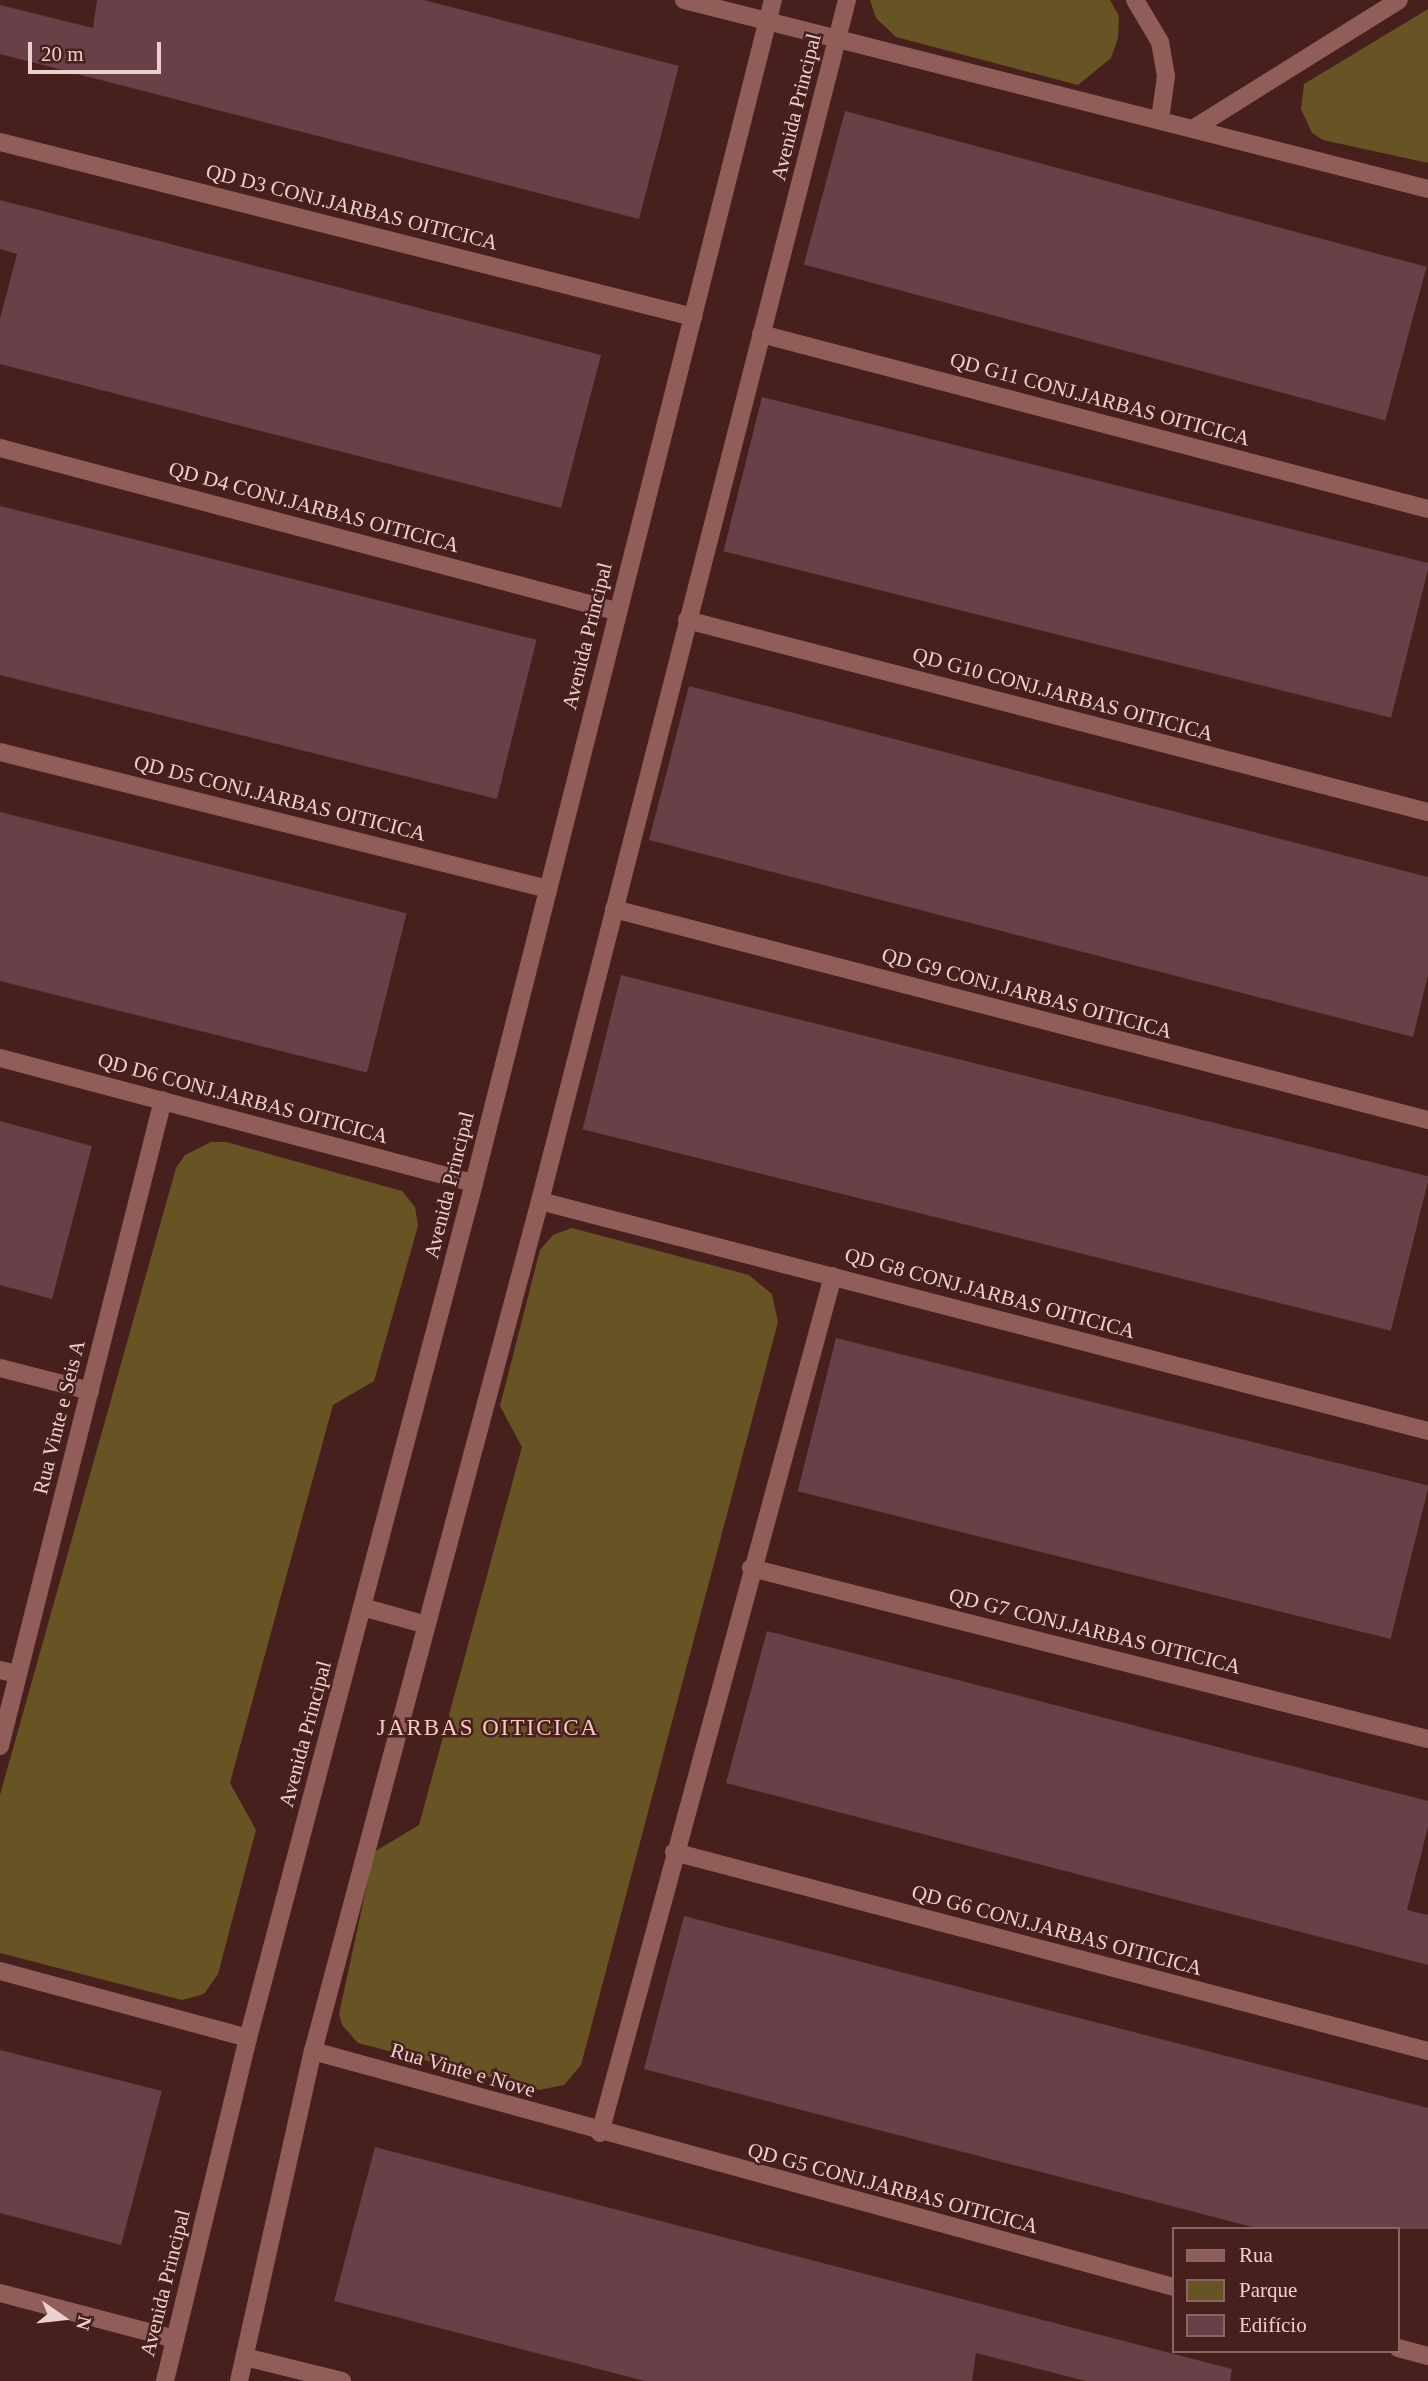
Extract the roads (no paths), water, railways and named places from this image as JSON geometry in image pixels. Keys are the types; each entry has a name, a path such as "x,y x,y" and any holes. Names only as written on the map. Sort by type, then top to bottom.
{"street":[{"path":"684,0 1196,127 1428,189"},
{"name":"Avenida Principal","path":"165,2381 248,2038 474,1183 616,611 773,0"},
{"name":"Avenida Principal","path":"239,2381 313,2051 540,1201 847,0"},
{"path":"1135,0 1160,42 1166,76 1160,119"},
{"path":"1196,127 1398,0"},
{"name":"QD D3 CONJ.JARBAS OITICICA","path":"0,142 693,317"},
{"name":"QD G11 CONJ.JARBAS OITICICA","path":"761,334 1428,509"},
{"name":"QD D4 CONJ.JARBAS OITICICA","path":"0,448 616,611"},
{"name":"QD G10 CONJ.JARBAS OITICICA","path":"687,620 1428,812"},
{"name":"QD D5 CONJ.JARBAS OITICICA","path":"0,752 548,889"},
{"name":"QD G9 CONJ.JARBAS OITICICA","path":"614,909 1428,1120"},
{"name":"QD D6 CONJ.JARBAS OITICICA","path":"0,1058 474,1183"},
{"name":"Rua Vinte e Seis A","path":"0,1746 163,1100"},
{"name":"QD G8 CONJ.JARBAS OITICICA","path":"540,1201 1428,1431"},
{"path":"600,2133 751,1567 833,1276"},
{"path":"0,1368 90,1391"},
{"name":"QD G7 CONJ.JARBAS OITICICA","path":"751,1567 1428,1739"},
{"path":"362,1607 427,1625"},
{"path":"0,1670 18,1674"},
{"name":"QD G6 CONJ.JARBAS OITICICA","path":"674,1852 1428,2051"},
{"path":"0,1971 248,2038"},
{"name":"Rua Vinte e Nove","path":"313,2051 600,2133"},
{"name":"QD G5 CONJ.JARBAS OITICICA","path":"600,2133 1172,2286"},
{"path":"0,2293 175,2339"},
{"path":"1400,2349 1428,2356"},
{"path":"245,2357 342,2381"}],"district":[{"name":"JARBAS OITICICA","path":"488,1728"}]}
